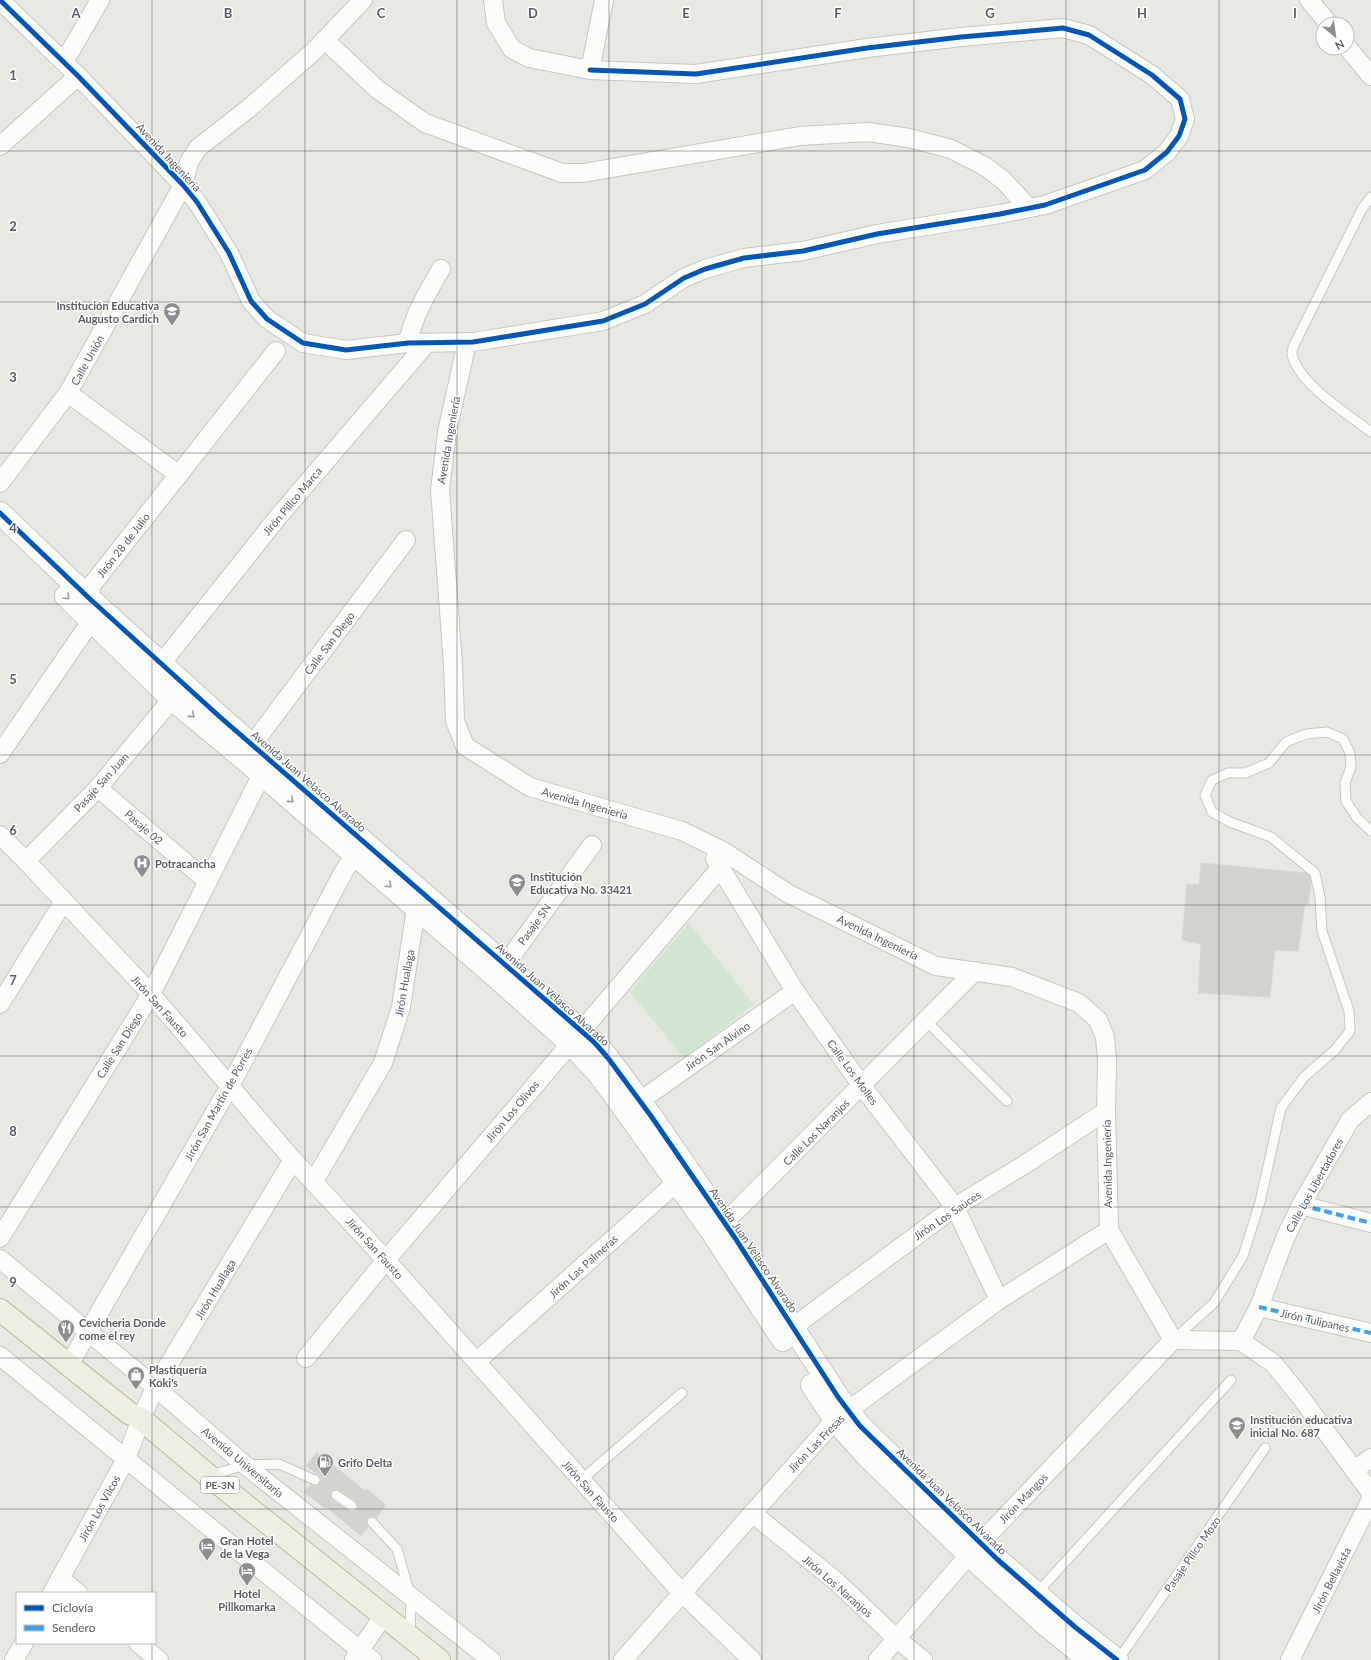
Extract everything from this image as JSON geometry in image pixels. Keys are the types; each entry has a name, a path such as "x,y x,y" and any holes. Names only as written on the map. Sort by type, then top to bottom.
{"highway":[{"name":"PE-3N","path":"0,1310 129,1413 140,1420 439,1660"}],"street":[{"name":"Avenida Ingeniería","path":"0,0 78,76 197,202 229,253 251,301 267,319 303,343 346,350 408,343 467,342 447,432 440,490 453,664 455,721 465,746 530,787 682,831 723,851 789,894 936,966 1012,977 1080,1003 1098,1020 1105,1037 1107,1060 1106,1111 1108,1230 1173,1340"},
{"path":"64,62 100,0"},
{"name":"Calle Unión","path":"0,483 68,393 182,185 189,162 198,148 248,110 314,51 363,0"},
{"path":"467,342 602,321 645,304 684,278 705,269 744,258 803,251 877,234 938,225 1045,205 1145,170 1167,152 1179,136 1185,118 1180,98 1152,75 1089,35 1063,28 961,37 867,48 696,74 590,70 529,58 512,49 496,23 493,0"},
{"path":"590,70 604,0"},
{"path":"1309,0 1322,16"},
{"path":"325,40 377,89 425,123 562,173 582,173 800,136 868,132 909,138 951,149 986,167 1003,180 1029,208"},
{"path":"1354,56 1371,76"},
{"path":"0,146 78,76"},
{"path":"408,343 411,326 421,304 441,269"},
{"name":"Jirón Pillco Marca","path":"161,664 278,517 427,343"},
{"name":"Jirón 28 de Julio","path":"0,754 87,627 91,586 276,351"},
{"path":"68,393 179,475"},
{"name":"Avenida Juan Velasco Alvarado","path":"0,512 172,699 266,768 359,848 505,965 575,1037 598,1073 683,1177 723,1221 838,1397 842,1416"},
{"name":"Avenida Juan Velasco Alvarado","path":"0,530 89,609 161,664 252,745 266,768"},
{"name":"Calle San Diego","path":"252,745 406,540"},
{"name":"Pasaje San Juan","path":"26,861 98,788 172,699"},
{"name":"Calle San Diego","path":"0,1238 150,994 266,768"},
{"name":"Pasaje 02","path":"98,788 207,881"},
{"name":"Jirón San Fausto","path":"0,835 64,901 150,994 293,1160 386,1260 682,1593 752,1660"},
{"name":"Calle Los Molles","path":"705,843 721,867 795,991 862,1086 955,1207 999,1300"},
{"name":"Pasaje SN","path":"505,965 592,845"},
{"name":"Avenida Juan Velasco Alvarado","path":"359,848 416,908 575,1037 608,1058 640,1101 683,1177 710,1229 842,1416 866,1455 975,1549 1037,1593 1075,1627 1117,1660"},
{"name":"Jirón San Martín de Porres","path":"69,1365 230,1086 344,871 359,848"},
{"name":"Jirón Los Olivos","path":"306,1358 386,1260 721,867"},
{"path":"0,1004 64,901"},
{"name":"Jirón Huallaga","path":"314,1182 384,1063 401,1007 416,908"},
{"name":"Calle Los Naranjos","path":"723,1221 734,1213 975,971"},
{"name":"Jirón San Alvino","path":"640,1101 795,991"},
{"name":"Calle Los Libertadores","path":"1241,1341 1259,1307 1286,1236 1301,1205 1350,1120 1371,1102"},
{"name":"Jirón Los Sauces","path":"793,1327 955,1207 1027,1163 1106,1111"},
{"name":"Jirón Huallaga","path":"140,1420 155,1387 293,1160"},
{"name":"Jirón Las Palmeras","path":"476,1361 683,1177"},
{"path":"1301,1205 1371,1223"},
{"name":"Jirón Las Fresas","path":"623,1660 752,1513 842,1416 999,1300 1108,1230"},
{"name":"Avenida Universitaria","path":"0,1259 155,1387 245,1465 491,1660"},
{"name":"Jirón Tulipanes","path":"1259,1307 1371,1333"},
{"path":"1173,1340 1241,1341 1273,1363 1371,1493"},
{"name":"Jirón Mangos","path":"878,1660 975,1549 1173,1340"},
{"path":"0,1356 362,1657 384,1615"},
{"name":"Jirón Los Vilcos","path":"56,1586 126,1460 140,1420"},
{"path":"1354,1470 1371,1458"},
{"name":"Jirón Bellavista","path":"1290,1660 1371,1499"},
{"name":"Jirón Los Naranjos","path":"752,1513 836,1582 897,1639 923,1660"},
{"name":"Avenida Juan Velasco Alvarado","path":"975,1549 1046,1625 1089,1660"},
{"path":"56,1586 75,1592"},
{"path":"14,1660 23,1644"},
{"path":"139,1644 159,1660"}],"lane":[{"path":"1371,197 1362,209 1298,337 1292,353 1297,366 1313,388 1371,432"},
{"path":"1173,1340 1214,1302 1243,1256 1260,1202 1282,1108 1304,1077 1335,1050 1350,1031 1349,1011 1322,931 1320,897 1315,873 1271,837 1230,822 1212,812 1205,795 1212,780 1228,773 1245,773 1270,763 1286,742 1306,734 1326,732 1343,740 1350,753 1351,767 1345,783 1346,801 1357,818 1371,831"},
{"path":"926,1021 1008,1101"},
{"path":"1037,1593 1231,1380"},
{"path":"581,1480 682,1393"},
{"name":"Pasaje Pillco Mozo","path":"1117,1660 1265,1448"},
{"path":"209,1476 245,1465 280,1464 315,1480"},
{"path":"336,1495 352,1506"},
{"path":"372,1522 397,1549 412,1598 410,1636"}],"green space":[{"path":"689,923 754,1005 684,1058 630,992"}],"building":[{"path":"1201,863 1306,873 1310,876 1311,883 1308,904 1305,904 1298,951 1275,950 1270,997 1198,993 1201,944 1182,940 1187,884 1199,885"},
{"path":"317,1452 365,1491 367,1489 386,1505 376,1518 371,1516 368,1518 366,1523 368,1527 361,1536 326,1507 325,1508 304,1492 310,1485 316,1486 321,1482 320,1476 306,1466","holes":["337,1489 356,1501 358,1506 357,1510 354,1512 349,1511 332,1500 330,1497 331,1492"]}],"marked path":[{"path":"1301,1205 1371,1223"},
{"path":"1259,1307 1371,1333"}],"cycle path":[{"path":"0,0 78,76 183,185 197,202 229,253 251,301 267,319 303,343 346,350 408,343 473,342 603,321 645,304 684,278 705,269 744,258 803,251 877,234 1000,214 1045,205 1145,170 1167,152 1179,136 1185,119 1180,99 1152,75 1089,35 1063,28 961,37 867,48 696,74 590,70"},
{"path":"0,513 90,599 220,717 594,1042 608,1058 651,1116 735,1238 838,1397 860,1426 998,1560 1075,1627 1117,1660"}],"place":[{"name":"Institución Educativa Augusto Cardich","path":"172,326"},
{"name":"Potracancha","path":"142,878"},
{"name":"Institución Educativa No. 33421","path":"517,897"},
{"name":"Cevicheria Donde come el rey","path":"66,1343"},
{"name":"Plastiquería Koki's","path":"136,1390"},
{"name":"Institución educativa inicial No. 687","path":"1237,1440"},
{"name":"Grifo Delta","path":"325,1477"},
{"name":"Gran Hotel de la Vega","path":"207,1561"},
{"name":"Hotel Pillkomarka","path":"247,1586"}]}
